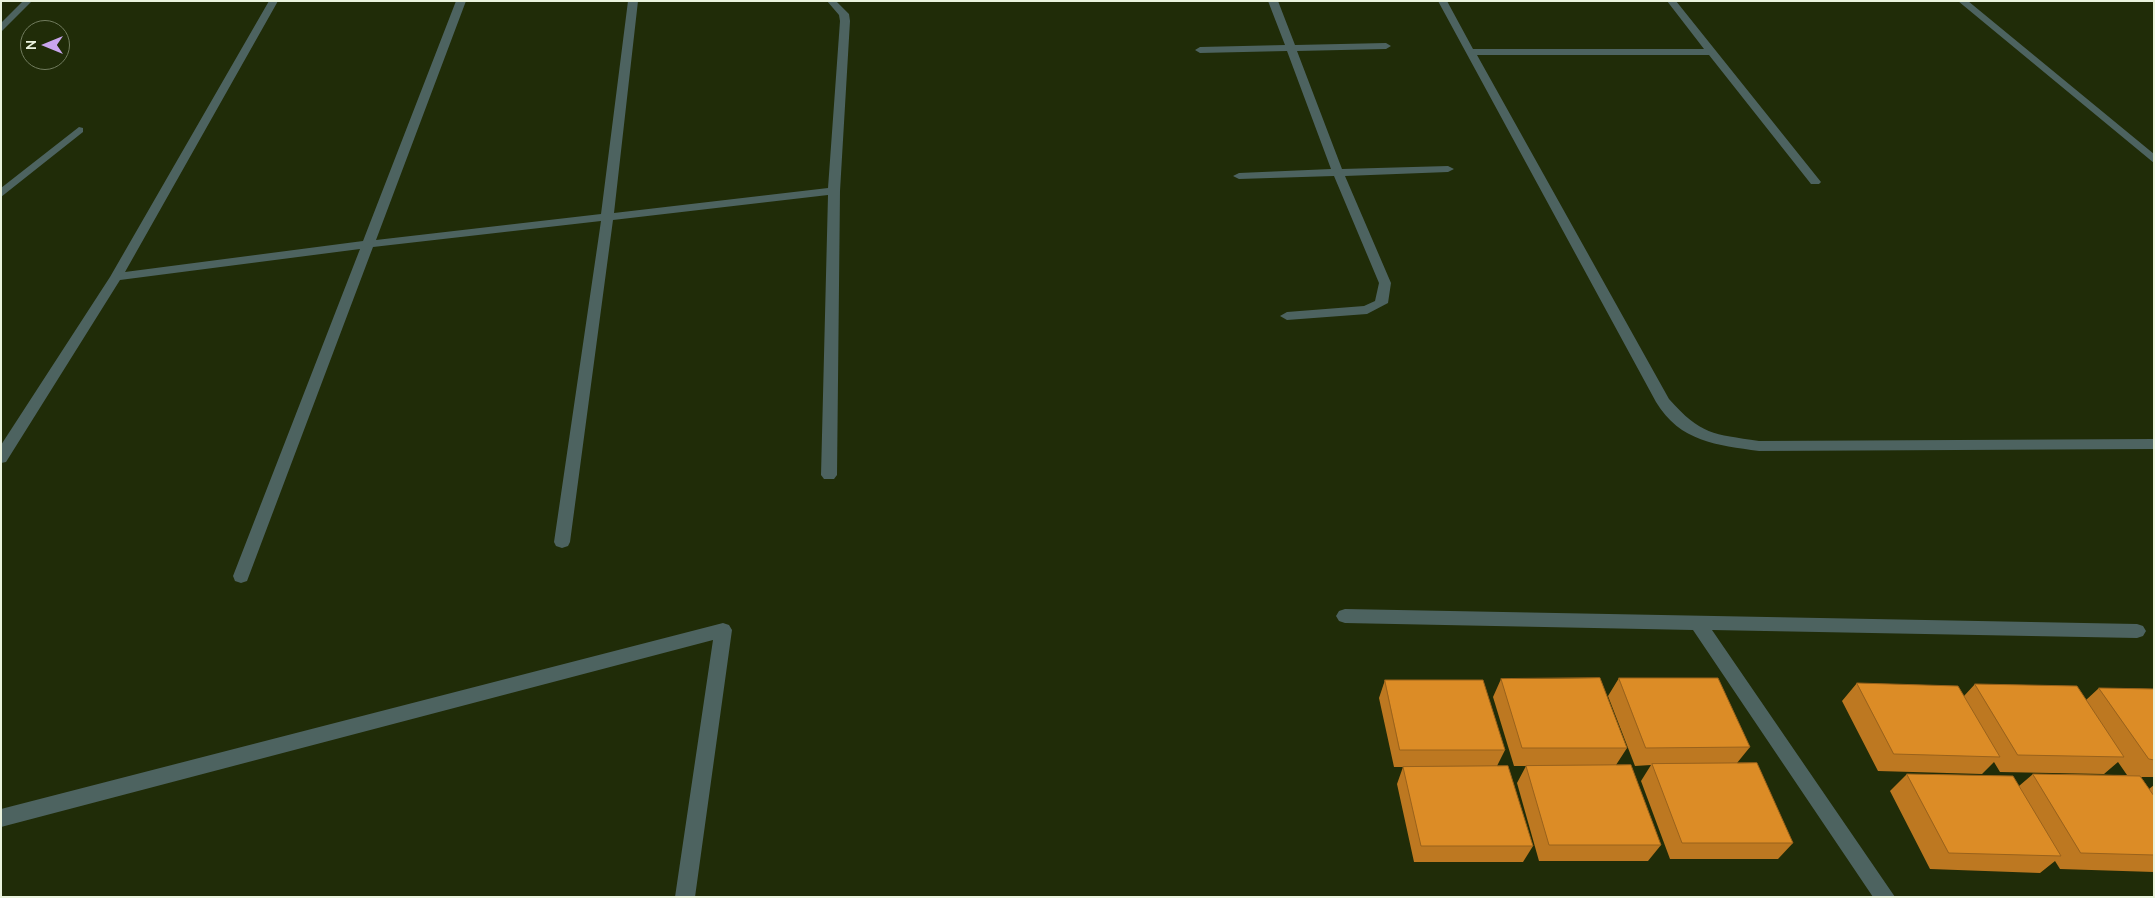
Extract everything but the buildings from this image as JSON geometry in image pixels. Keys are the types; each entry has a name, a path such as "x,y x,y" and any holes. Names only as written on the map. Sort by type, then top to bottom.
{"street":[{"path":"1,29 28,1"},
{"path":"1,458 116,277 274,1"},
{"path":"240,576 370,244 461,1"},
{"path":"562,542 607,218 633,1"},
{"path":"829,475 834,191 845,21 844,14 831,1"},
{"path":"1273,1 1338,173 1385,283 1381,303 1367,310 1287,316"},
{"path":"1442,1 1663,402 1684,425 1712,438 1759,446 2154,444"},
{"path":"1671,1 1815,182"},
{"path":"1962,1 2154,160"},
{"path":"1200,50 1386,46"},
{"path":"1471,52 1712,52"},
{"path":"1,194 79,130"},
{"path":"1239,176 1448,169"},
{"path":"116,277 370,244 834,191"},
{"path":"1345,616 2137,631"},
{"path":"1698,622 1885,897"},
{"path":"1,818 723,630 685,897"}]}
